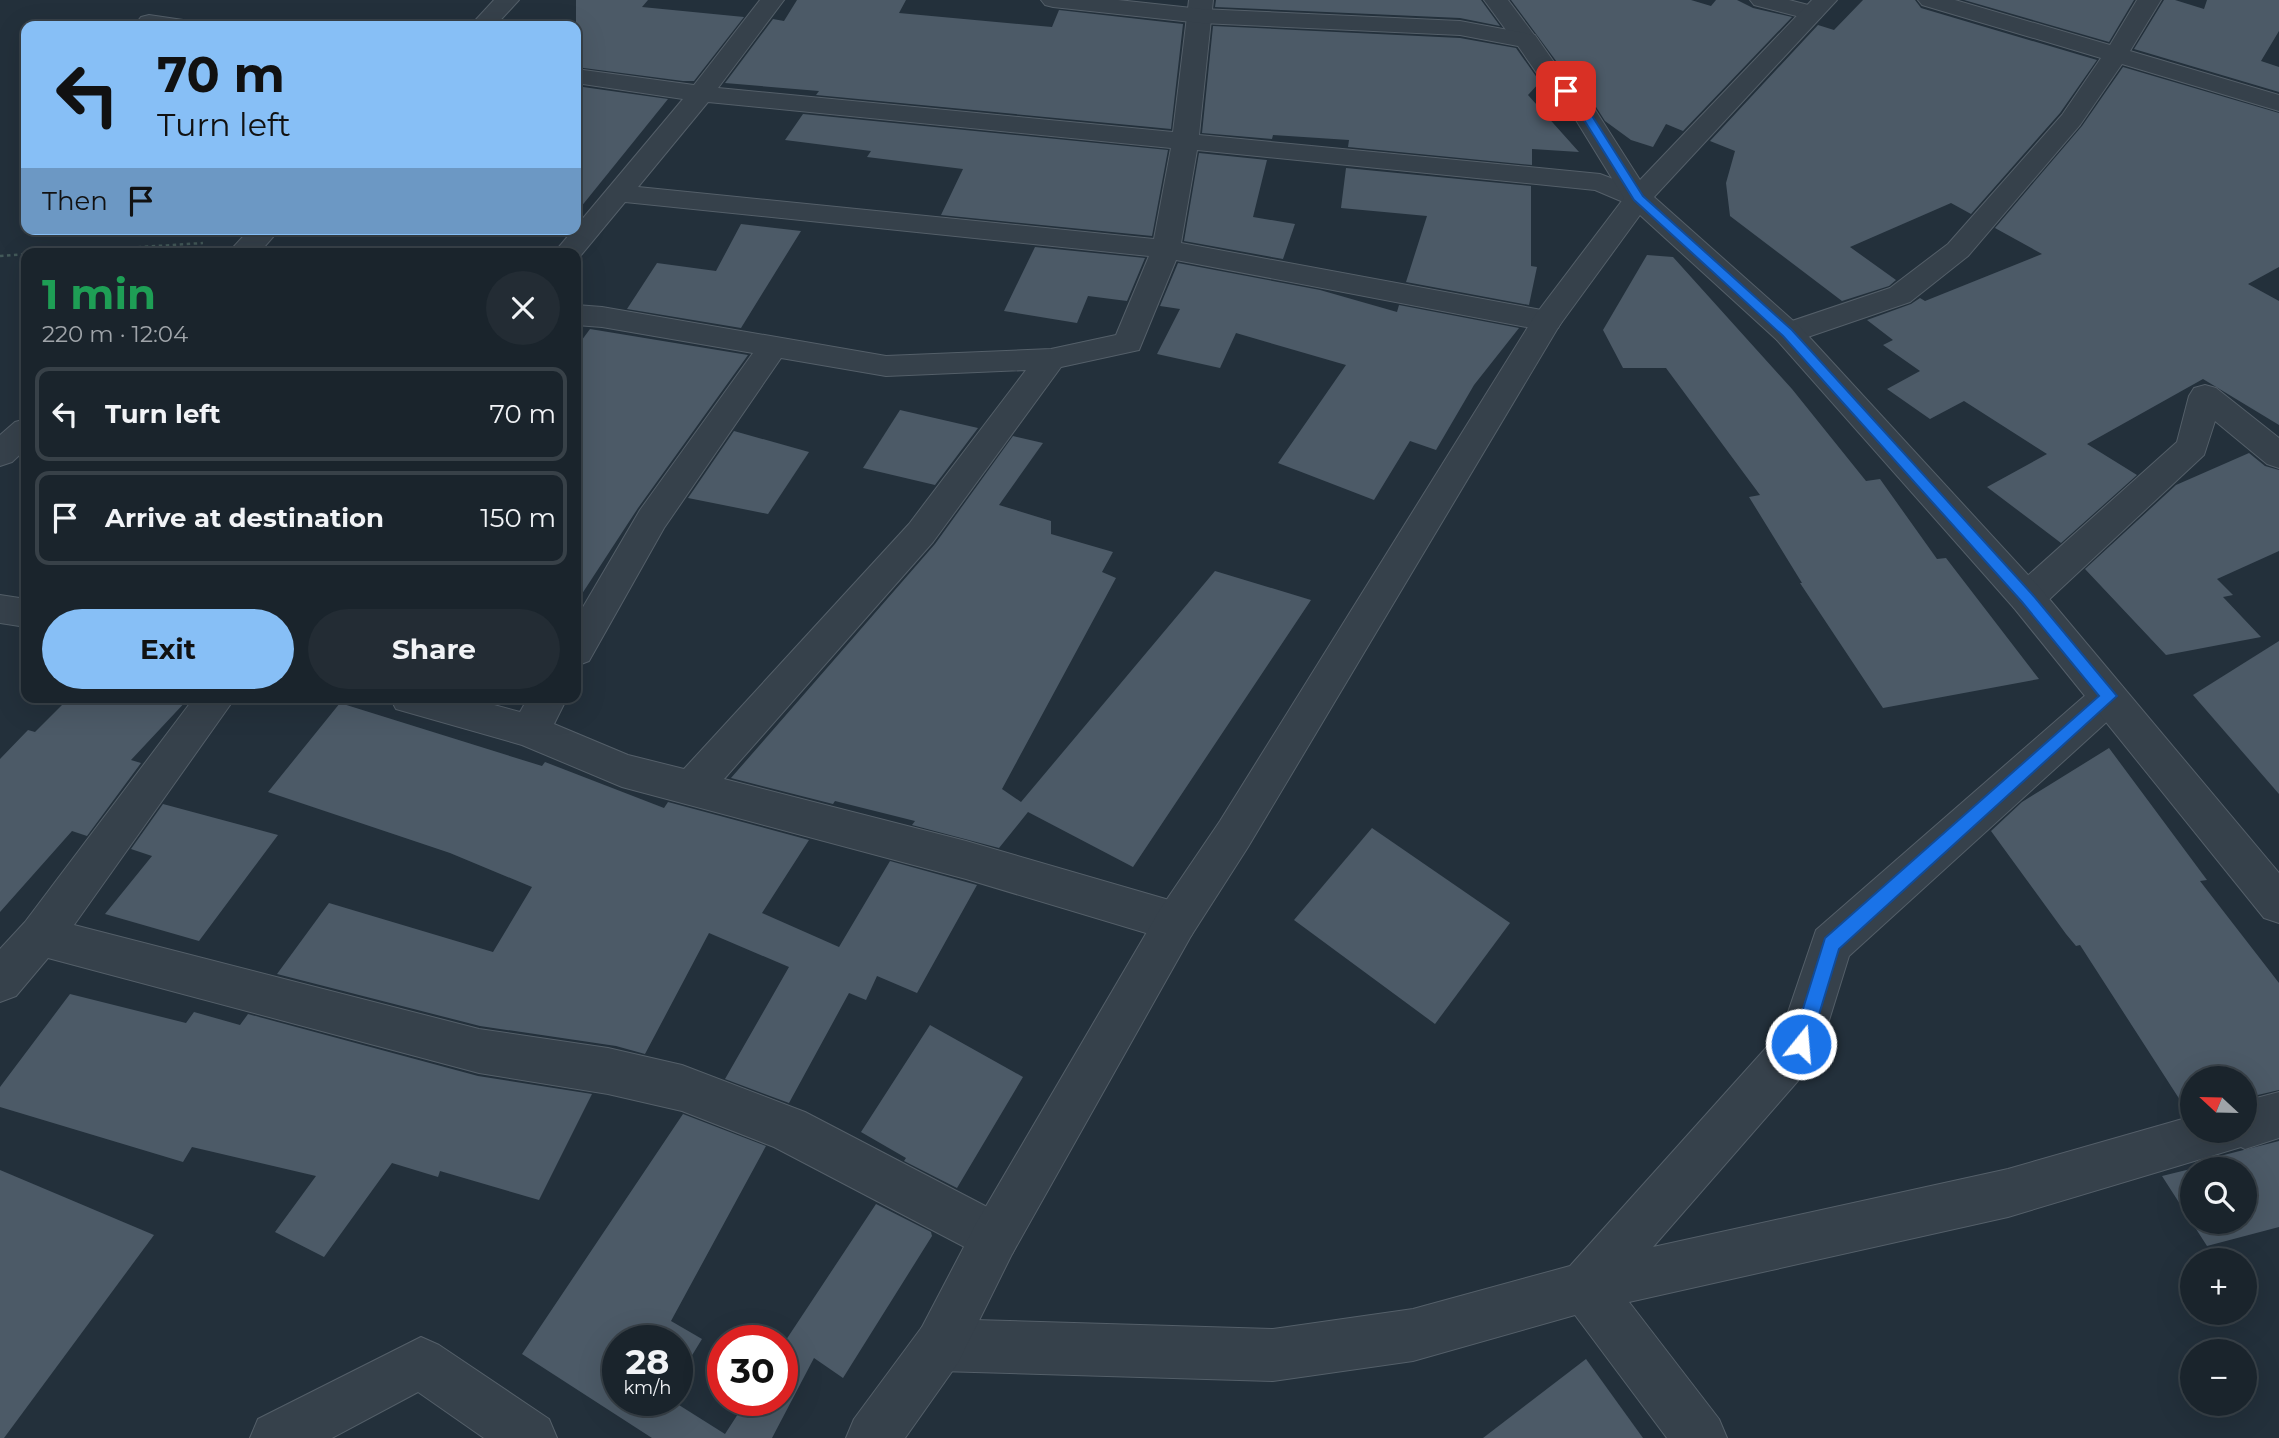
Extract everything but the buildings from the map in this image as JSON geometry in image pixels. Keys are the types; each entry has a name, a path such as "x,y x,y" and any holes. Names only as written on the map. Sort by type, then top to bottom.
{"street":[{"path":"487,21 507,0"},
{"path":"572,248 701,94 772,0"},
{"path":"1053,0 1460,27 1526,40"},
{"path":"1496,0 1554,80 1578,102 1638,198 1788,333 2027,598 2278,901"},
{"path":"1762,0 1819,6"},
{"path":"1930,0 2279,103"},
{"path":"1788,333 1900,295 1958,250 2071,120 2116,55 2149,0"},
{"path":"873,1438 940,1345 995,1237 1176,922 1242,822 1547,321 1638,198 1819,6"},
{"path":"581,316 886,366 1051,359 1128,343 1166,249 1185,141 1201,8"},
{"path":"581,77 701,94 1600,183 1638,198"},
{"path":"616,193 1166,249 1547,321"},
{"path":"581,642 652,519 774,346"},
{"path":"692,788 921,533 1051,359"},
{"path":"2027,598 2192,447 2206,396 2279,456"},
{"path":"0,454 21,435"},
{"path":"0,608 21,612"},
{"path":"1586,1287 1801,1044 1831,944 2109,696"},
{"path":"0,981 40,936 212,703"},
{"path":"450,703 539,714 622,770 967,860 1176,922"},
{"path":"40,936 479,1051 608,1070 682,1088 788,1129 995,1237"},
{"path":"2258,1121 2279,1115"},
{"path":"940,1345 1273,1355 1413,1335 1586,1287 2008,1193 2180,1143"},
{"path":"1586,1287 1700,1438"},
{"path":"277,1438 421,1363 530,1438"}],"path":[{"path":"135,248 254,241"},
{"path":"0,256 21,254"}],"route":[{"path":"1566,91 1578,102 1638,198 1788,333 2027,598 2109,696 1831,944 1801,1044"}]}
